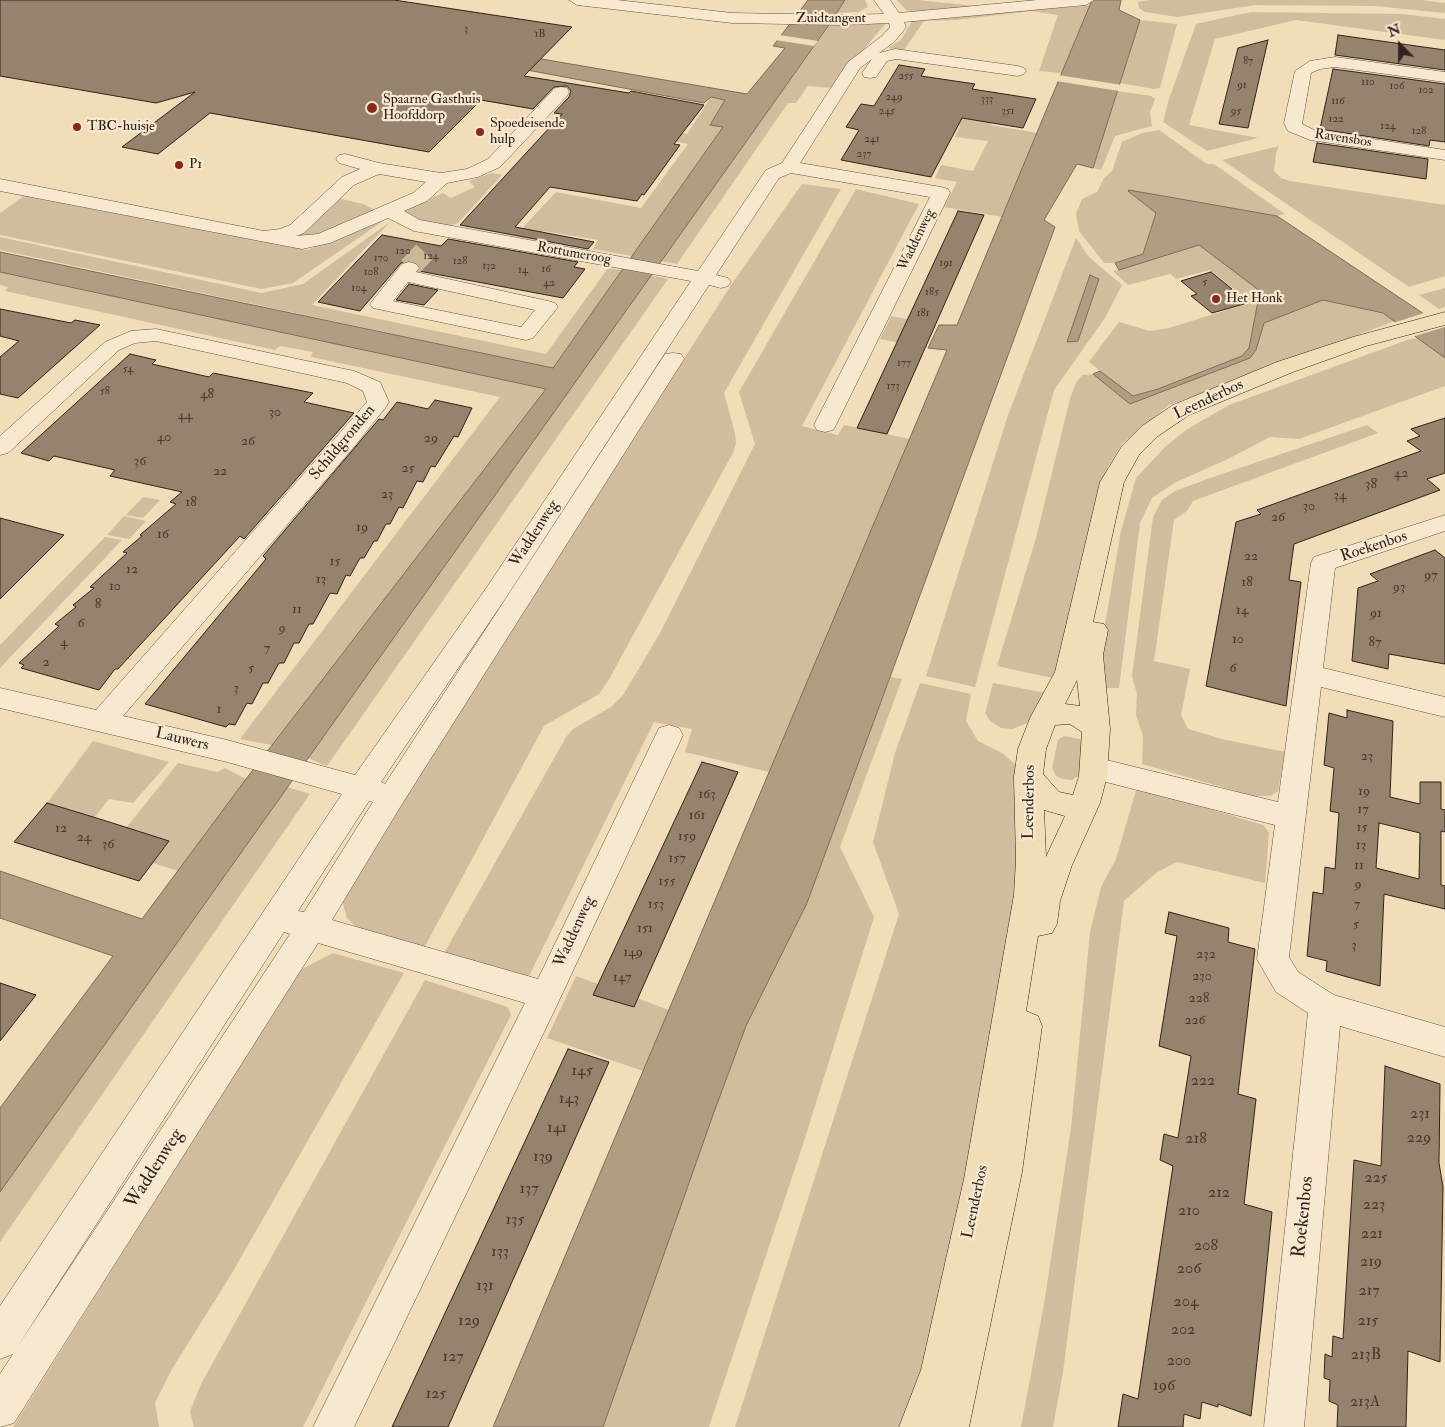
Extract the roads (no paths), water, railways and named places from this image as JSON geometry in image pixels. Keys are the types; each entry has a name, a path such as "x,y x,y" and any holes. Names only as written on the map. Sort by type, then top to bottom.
{"main road":[{"name":"Leenderbos","path":"919,1427 940,1370 982,1179 1029,895 1028,777 1032,749 1044,718 1068,672 1112,482 1130,451 1158,426 1181,410 1212,396 1360,341 1445,318"},
{"name":"Leenderbos","path":"949,1427 1004,1172 1045,901 1056,865 1085,803 1094,768 1096,730 1091,692 1090,655 1125,486 1138,462 1160,439 1215,405 1368,347 1399,332"},
{"path":"1044,718 1057,714 1072,714 1087,720 1096,730"},
{"path":"1028,777 1050,801 1073,806 1085,803"}],"street":[{"name":"Zuidtangent","path":"577,0 732,18 786,20 895,18 1079,1"},
{"path":"882,0 895,18"},
{"path":"937,0 1024,7"},
{"name":"Waddenweg","path":"0,1340 362,788 713,280 792,177 789,167 854,65 888,39 898,27 895,18"},
{"path":"836,92 859,87 881,58 895,54 1018,71"},
{"name":"Ravensbos","path":"1445,77 1335,62 1316,64 1303,71 1293,123 1294,127 1310,135 1445,155"},
{"path":"345,159 377,168 441,179 472,173 494,163 561,92"},
{"name":"Waddenweg","path":"789,167 941,192 825,424"},
{"path":"264,237 284,234 297,229 348,181 377,168"},
{"path":"0,185 302,243 323,239 390,211 420,197 441,179"},
{"name":"Rottumeroog","path":"390,211 414,225 663,269 713,280"},
{"path":"431,244 445,230"},
{"path":"406,272 548,307 526,334 380,304 406,272"},
{"name":"Waddenweg","path":"0,1410 311,928 713,280"},
{"name":"Schildgronden","path":"0,448 112,346 131,337 156,335 354,378 372,387 378,402 345,443 103,721"},
{"path":"0,421 24,427"},
{"name":"Roekenbos","path":"1445,523 1323,563 1273,959 1287,982 1325,1008 1445,1042"},
{"path":"1309,674 1445,707"},
{"name":"Lauwers","path":"0,698 235,753 362,788"},
{"name":"Waddenweg","path":"332,1427 546,995 669,735"},
{"path":"1094,768 1291,817"},
{"path":"362,788 392,796"},
{"path":"277,917 546,995"},
{"name":"Roekenbos","path":"1284,1427 1325,1008"}],"tunnel":[{"path":"409,268 431,245"}],"place":[{"name":"Spaarne Gasthuis Hoofddorp","path":"372,108"},
{"name":"TBC-huisje","path":"77,127"},
{"name":"Spoedeisende hulp","path":"480,132"},
{"name":"P1","path":"179,165"},
{"name":"Het Honk","path":"1216,299"}]}
